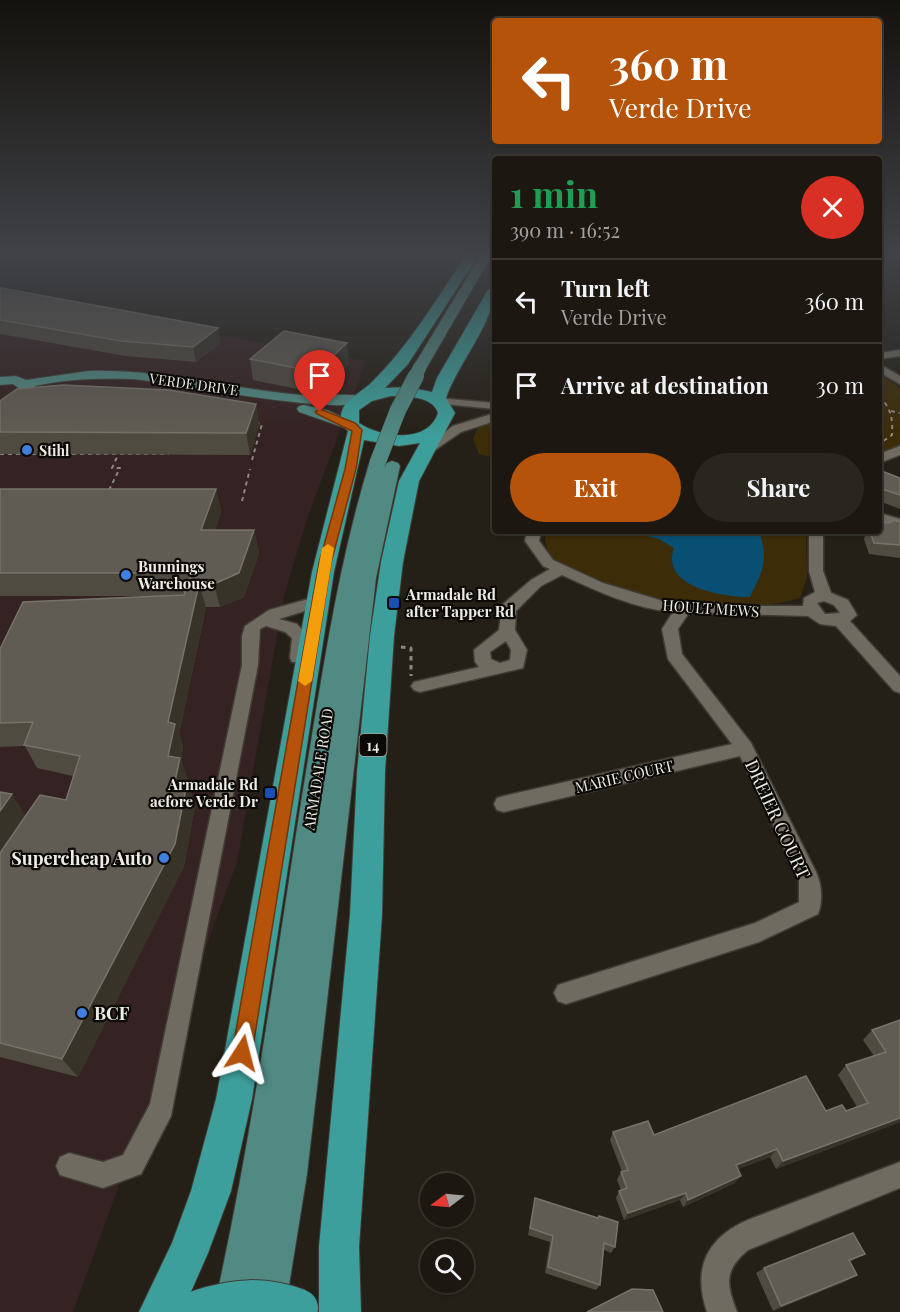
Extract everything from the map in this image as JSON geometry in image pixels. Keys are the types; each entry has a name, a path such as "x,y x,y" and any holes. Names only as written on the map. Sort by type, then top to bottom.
{"highway":[{"path":"364,398 402,361 433,314"},
{"path":"354,428 381,440 396,441 436,434 446,416 438,401 445,378 481,314"},
{"path":"364,398 405,391 438,401"},
{"name":"ARMADALE ROAD","path":"196,1311 188,1253 211,1191 234,1099 329,541 350,469 354,428 349,413 364,398"},
{"name":"14","path":"340,1312 339,1247 366,915 371,772 382,636 400,518 409,481 436,434"},
{"path":"196,1311 219,1302 255,1297 276,1299 290,1311"}],"main road":[{"name":"ARMADALE ROAD","path":"196,1311 273,1100 308,834 348,578 359,523 410,414 426,367 455,314"},
{"name":"ARMADALE ROAD","path":"426,367 460,314"},
{"name":"VERDE DRIVE","path":"25,390 80,375 146,376 323,402 364,398"},
{"path":"0,381 25,390"},
{"name":"VERDE DRIVE","path":"25,390 69,381 134,382 284,404 322,413 354,428"},
{"path":"0,407 25,390"},
{"name":"ARMADALE ROAD","path":"290,1311 290,1174 366,578 385,465"}],"street":[{"path":"882,356 900,353"},
{"path":"882,369 900,381"},
{"path":"882,377 900,388"},
{"path":"438,401 492,406"},
{"path":"436,434 492,411"},
{"path":"436,434 492,418"},
{"path":"882,458 900,450"},
{"path":"882,518 900,524"},
{"name":"HOULT MEWS","path":"533,534 532,541 548,563 608,589 662,606 739,612 811,611"},
{"path":"816,534 816,572 824,596"},
{"path":"507,632 508,609 536,583 562,569"},
{"path":"824,596 839,600 846,605 849,615 841,621 830,621 811,611 809,602 815,597 824,596"},
{"path":"69,1166 103,1175 132,1165 162,1107 250,665 250,636 253,626 319,601"},
{"name":"DREIER COURT","path":"566,993 759,932 810,907 809,879 745,748 674,655 670,629 684,608"},
{"path":"265,620 291,628 300,637 297,661 305,685"},
{"path":"841,621 900,686"},
{"path":"507,632 517,641 521,652 517,664 504,670 491,668 483,662 482,650 507,632"},
{"path":"420,686 485,672 491,668"},
{"name":"MARIE COURT","path":"504,804 745,748"},
{"path":"722,1312 715,1282 717,1261 731,1243 750,1233 900,1175"}],"path":[{"path":"882,400 891,411 900,413"},
{"path":"882,442 892,435 891,411"},
{"path":"246,422 262,424 252,460"},
{"path":"0,454 175,454"},
{"path":"104,500 120,468 112,468 119,454"},
{"path":"242,454 254,454"},
{"path":"242,501 250,469"},
{"path":"393,646 411,648 410,686 420,686"}],"shaded area":[{"path":"0,314 99,314 366,361 308,516 284,596 237,862 73,1312 0,1312"},
{"path":"882,376 900,388 900,447 882,454"},
{"path":"492,423 492,457 479,454 473,439 479,425"},
{"path":"546,534 806,534 807,577 800,598 758,606 699,608 685,606 614,588 576,573 552,557"}],"water":[{"path":"640,534 760,534 764,550 763,565 750,597 710,592 685,581 676,572 672,561 674,548 659,539"}],"building":[{"path":"0,314 143,314 218,328 193,347 121,341 0,320"},
{"path":"284,331 347,343 316,372 250,359"},
{"path":"63,385 169,390 256,404 246,433 0,432 0,401 17,389"},
{"path":"882,471 900,478 900,495 882,489"},
{"path":"0,489 216,489 201,530 254,530 239,573 214,584 199,584 168,722 175,724 168,756 180,758 175,781 187,783 175,844 62,1059 0,1043 0,853 40,795 66,800 80,756 24,745 33,722 0,723 0,649 23,602 184,595 192,573 0,573"},
{"path":"894,520 900,522 900,545 874,543 871,534 882,534 882,522 889,523"},
{"path":"0,792 12,794 0,811"},
{"path":"900,1020 900,1118 783,1161 777,1149 736,1165 741,1176 688,1200 686,1193 628,1213 619,1191 627,1188 621,1172 628,1170 613,1132 648,1121 654,1135 806,1076 826,1111 842,1105 846,1111 868,1103 846,1065 886,1052 872,1030"},
{"path":"535,1198 618,1222 615,1247 604,1243 600,1285 548,1267 553,1236 530,1228"},
{"path":"853,1233 865,1254 849,1260 857,1275 781,1306 764,1268"},
{"path":"632,1289 653,1290 663,1312 587,1312"}],"slow traffic":[{"path":"305,681 328,548"}],"place":[{"name":"Stihl","path":"27,450"},
{"name":"Bunnings Warehouse","path":"126,575"},
{"name":"Armadale Rd after Tapper Rd","path":"394,603"},
{"name":"Armadale Rd aefore Verde Dr","path":"270,793"},
{"name":"Supercheap Auto","path":"164,858"},
{"name":"BCF","path":"82,1013"}],"route":[{"path":"242,1053 329,541 350,469 357,430 351,425 320,412"}]}
